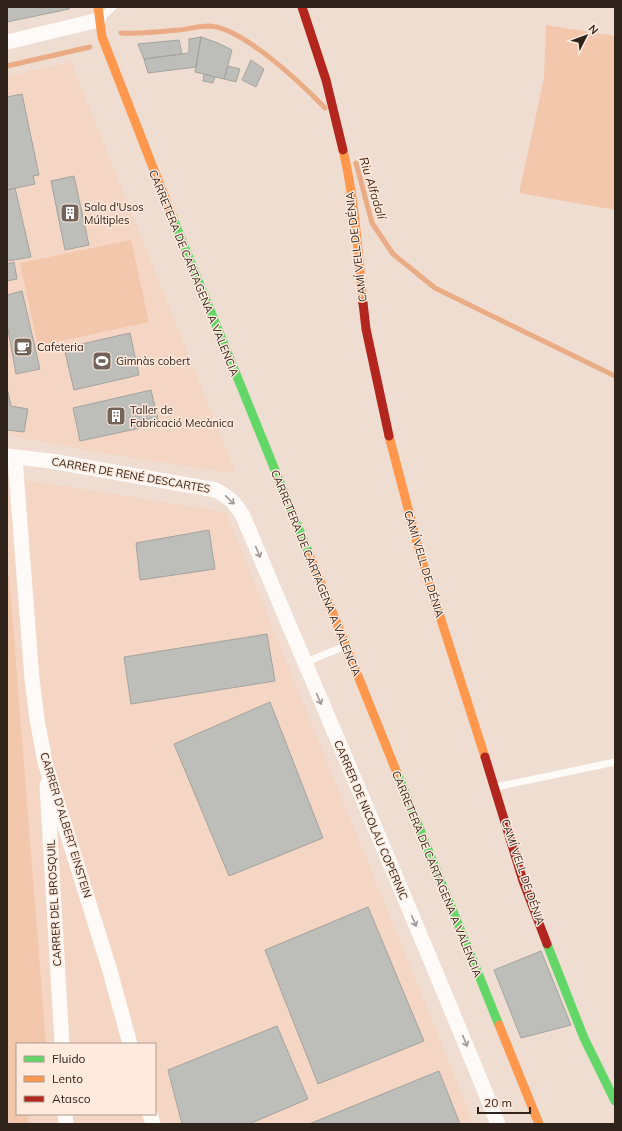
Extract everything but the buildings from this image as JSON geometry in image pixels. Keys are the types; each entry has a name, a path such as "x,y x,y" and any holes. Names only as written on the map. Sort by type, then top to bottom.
{"main road":[{"name":"CAMÍ VELL DE DÉNIA","path":"302,7 326,80 347,167 366,329 392,452 420,554 526,889 584,1038 615,1101"},
{"name":"CARRETERA DE CARTAGENA A VALENCIA","path":"98,14 102,37 145,150 539,1124"}],"street":[{"path":"7,42 66,29 98,14"},
{"name":"CARRER DE RENÉ DESCARTES","path":"11,457 51,461 216,490 228,497 243,516"},
{"name":"CARRER D'ALBERT EINSTEIN","path":"11,457 37,719 46,762 110,971 130,1043"},
{"name":"CARRER DE NICOLAU COPERNIC","path":"243,516 454,1014 498,1124"},
{"name":"CARRER DEL BROSQUIL","path":"46,762 62,1043"}],"lane":[{"path":"98,14 113,7"},
{"path":"304,663 345,646"},
{"path":"495,788 615,762"}],"shaded area":[{"path":"546,25 615,36 615,210 519,193 544,78"},
{"path":"71,62 236,474 90,451 7,435 7,76"},
{"path":"131,240 149,322 38,346 20,263"},
{"path":"7,477 226,512 474,1124 7,1124"},
{"path":"7,574 9,574 46,1043 16,1043 16,1115 28,1115 29,1124 7,1124"}],"waterway":[{"name":"Riu Alfadalí","path":"121,33 183,30 205,26 223,29 238,36 271,58 302,85 325,108"},
{"name":"Riu Alfadalí","path":"7,66 90,47"},
{"name":"Riu Alfadalí","path":"356,163 372,223 393,254 435,288 615,376"}],"traffic: fast":[{"path":"172,216 309,554"},
{"path":"397,773 499,1025"},
{"path":"547,944 584,1038 615,1101"}],"traffic: slow":[{"path":"98,7 102,37 172,216"},
{"path":"343,150 353,207 363,303"},
{"path":"389,436 420,554 485,757"},
{"path":"309,554 397,773"},
{"path":"499,1025 539,1124"}],"traffic: jam":[{"path":"302,7 326,80 343,150"},
{"path":"363,303 366,329 389,436"},
{"path":"485,757 523,881 547,944"}],"place":[{"name":"Sala d'Usos Múltiples","path":"70,213"},
{"name":"Cafeteria","path":"23,347"},
{"name":"Gimnàs cobert","path":"102,361"},
{"name":"Taller de Fabricació Mecànica","path":"116,416"}]}
